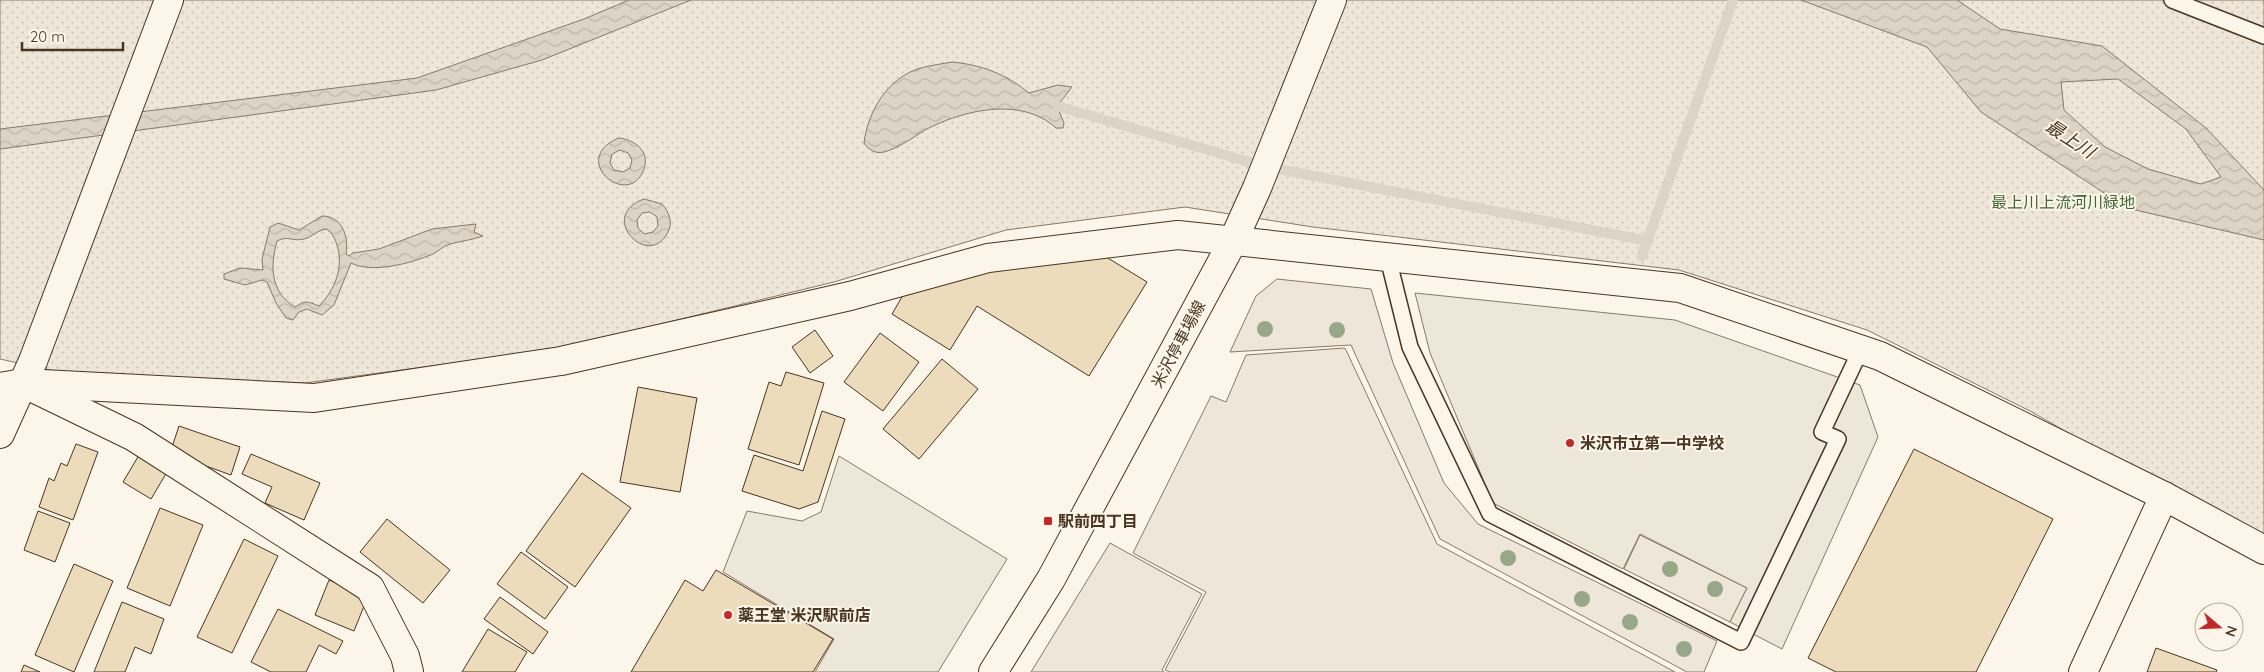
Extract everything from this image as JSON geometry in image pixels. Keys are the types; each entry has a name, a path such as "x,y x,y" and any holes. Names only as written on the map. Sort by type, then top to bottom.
{"street":[{"path":"0,434 19,377 169,0"},
{"name":"米沢停車場線","path":"993,672 1051,579 1233,241 1257,188 1332,0"},
{"path":"19,377 314,398 561,360 850,296 988,258 1178,235 1680,288 1880,356 2164,496 2264,550"},
{"path":"19,377 134,437 370,588 405,656 409,672"},
{"path":"2082,672 2164,496"}],"lane":[{"path":"2172,0 2264,36"},
{"path":"1388,258 1410,347 1490,514 1741,642 1838,439 1822,432 1861,349"}],"green space":[{"name":"最上川上流河川緑地","path":"0,0 2264,0 2264,541 2179,496 2030,411 1867,330 1679,270 1313,227 1185,207 1006,230 834,282 557,349 305,383 59,372 0,359"},
{"path":"1277,279 1371,289 1393,363 1444,483 1478,524 1717,641 1704,672 1687,672 1440,539 1351,345 1230,352 1256,296"},
{"path":"1345,348 1437,544 1675,672 1170,672 1165,670 1206,592 1133,553 1211,396 1226,402 1246,355"},
{"path":"1640,535 1747,588 1730,622 1624,569"},
{"path":"1110,543 1202,594 1162,670 1164,672 1031,672"}],"shaded area":[{"path":"1415,293 1675,320 1860,385 1878,437 1782,649 1730,622 1747,588 1640,534 1623,569 1493,503 1430,353"},
{"path":"839,456 1007,559 938,672 815,672 834,639 723,572 747,511 802,521 821,512"}],"water":[{"path":"629,0 691,0 542,60 436,90 0,149 0,129 417,78 584,19"},
{"name":"最上川","path":"1801,0 1957,0 2000,29 2102,46 2206,128 2264,190 2264,240 2127,208 1981,112 1927,47","holes":["2118,79 2186,129 2221,177 2201,184 2148,169 2105,147 2064,110 2061,82"]},
{"path":"952,62 973,65 993,72 1020,86 1029,93 1058,85 1072,87 1057,106 1064,123 1063,128 1056,128 1042,118 1026,112 1009,109 992,110 974,112 940,123 884,152 875,152 868,148 864,143 870,119 875,108 890,87 909,72"},
{"path":"619,138 630,141 640,148 645,157 645,163 644,169 636,181 626,185 616,183 606,177 600,168 599,158 605,147","holes":["620,150 628,153 632,160 630,168 623,172 614,170 610,163 612,154"]},
{"path":"644,199 662,204 667,210 670,225 668,232 660,242 649,246 639,243 631,237 625,227 625,217 630,207","holes":["650,212 657,217 658,226 653,232 644,234 638,228 637,220 642,213"]},
{"path":"322,216 335,219 343,228 347,247 346,254 349,256 353,253 379,249 432,229 476,224 474,232 483,236 450,244 433,254 403,264 370,268 351,263 334,305 322,315 307,309 299,312 293,320 286,318 276,303 267,282 262,280 245,285 224,279 224,274 240,268 263,270 262,259 270,227 278,223 299,230","holes":["323,230 328,230 334,238 339,253 337,278 330,293 319,306 306,302 295,307 287,301 276,286 273,260 277,241 281,239 304,239"]}],"building":[{"path":"1098,252 1147,282 1089,376 977,306 950,350 892,314 909,285"},
{"path":"815,330 833,356 810,373 792,347"},
{"path":"880,333 919,362 883,411 844,382"},
{"path":"942,359 978,389 919,459 883,429"},
{"path":"786,372 824,383 799,465 748,449 769,382 781,386"},
{"path":"638,387 697,398 680,492 620,482"},
{"path":"822,411 845,419 818,502 799,509 742,491 754,455 803,471"},
{"path":"179,426 240,447 231,475 170,453"},
{"path":"76,444 98,452 73,520 39,507 49,478 54,481 61,463 67,466"},
{"path":"1914,449 2053,519 1976,672 1836,672 1808,658"},
{"path":"142,450 170,467 151,499 123,482"},
{"path":"251,454 320,483 304,520 265,503 272,487 242,474"},
{"path":"582,473 631,508 575,587 526,551"},
{"path":"160,508 203,525 170,606 127,588"},
{"path":"38,511 70,523 55,562 24,550"},
{"path":"387,519 450,570 423,603 360,552"},
{"path":"244,539 278,556 232,653 197,637"},
{"path":"521,552 568,587 545,619 497,584"},
{"path":"74,564 113,581 74,672 35,655"},
{"name":"薬王堂 米沢駅前店","path":"716,570 833,639 813,672 631,672 685,580 703,591"},
{"path":"329,580 368,596 354,631 315,615"},
{"path":"500,597 548,632 533,654 484,619"},
{"path":"122,602 164,619 151,654 135,647 125,672 94,672"},
{"path":"278,609 343,641 336,654 319,645 306,672 271,672 251,662"},
{"path":"488,629 527,652 515,672 462,672"},
{"path":"2156,648 2217,670 2216,672 2147,672"},
{"path":"24,665 40,672 21,672"}],"waterway":[{"path":"1642,256 1733,0"},
{"path":"1057,106 1263,166 1648,241"}],"place":[{"name":"米沢市立第一中学校","path":"1570,443"},
{"name":"駅前四丁目","path":"1048,521"},
{"name":"薬王堂 米沢駅前店","path":"728,615"}]}
